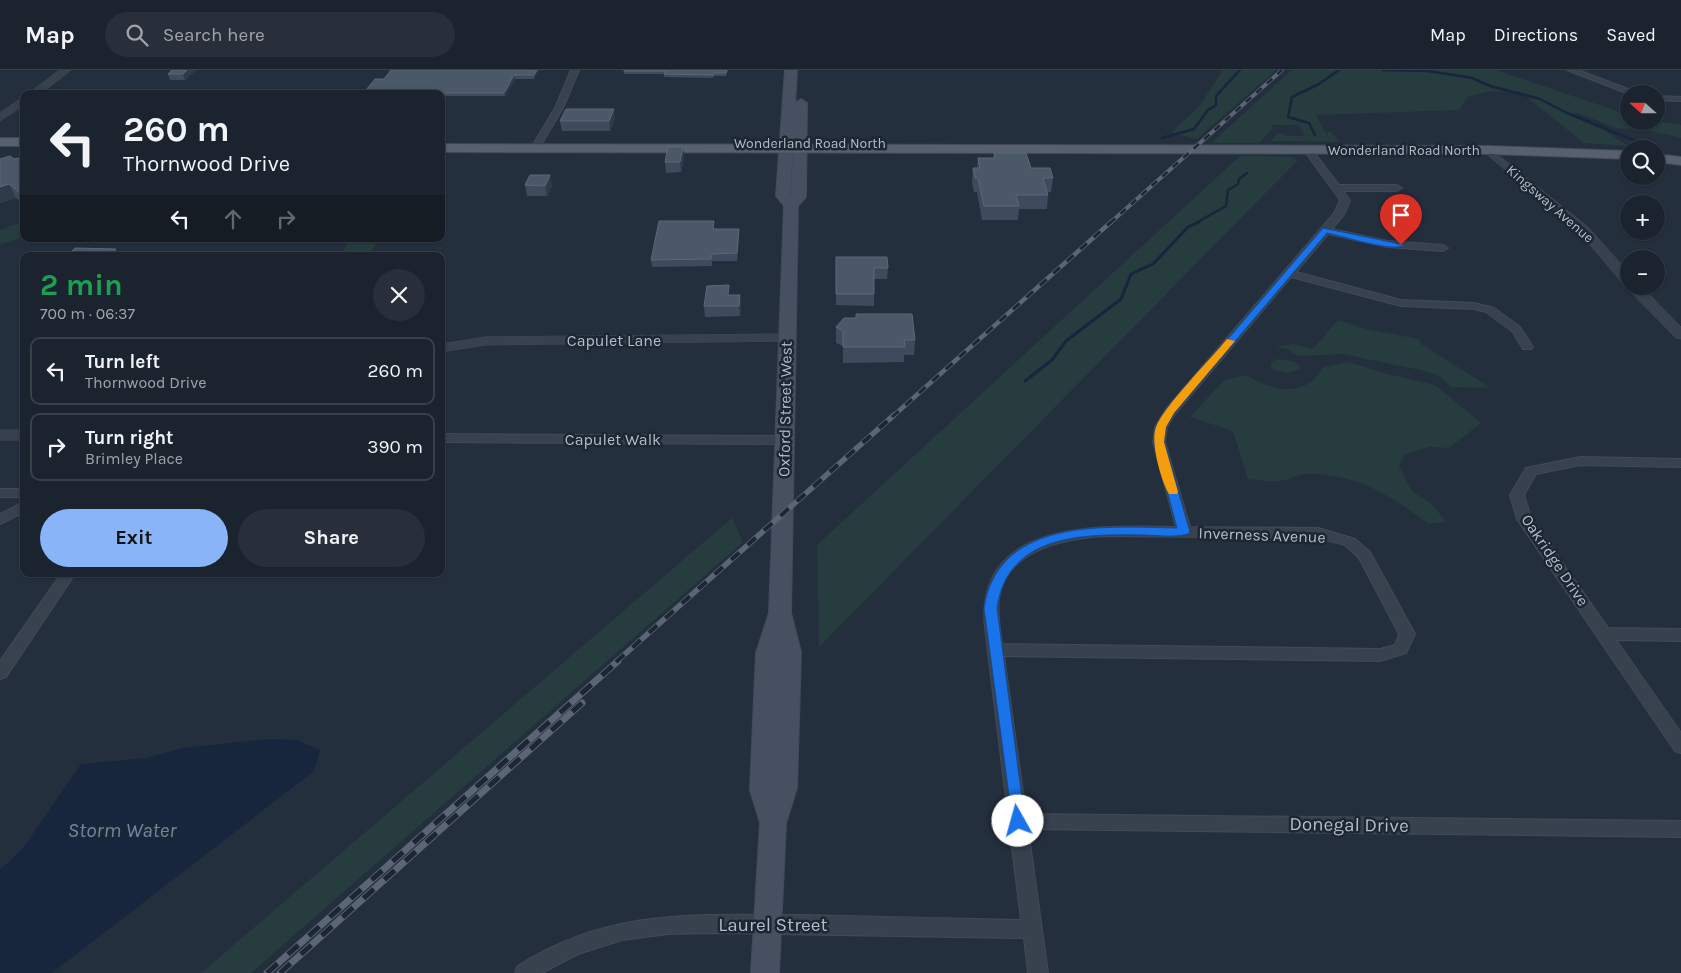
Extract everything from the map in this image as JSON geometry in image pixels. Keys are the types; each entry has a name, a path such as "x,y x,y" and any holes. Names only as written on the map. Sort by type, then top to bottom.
{"main road":[{"name":"Oxford Street West","path":"791,70 783,196 791,205"},
{"name":"Oxford Street West","path":"765,973 773,823 784,788 790,652 780,613 791,205 799,197 802,70"},
{"path":"0,142 20,142"},
{"name":"Wonderland Road North","path":"445,142 537,145 785,147 1488,150 1620,155"},
{"name":"Wonderland Road North","path":"445,148 537,145"},
{"path":"0,148 20,148"},
{"path":"1665,159 1681,161"}],"street":[{"path":"38,90 66,70"},
{"path":"537,145 559,108 575,70"},
{"path":"1571,70 1620,88"},
{"path":"1665,98 1681,99"},
{"path":"0,118 20,103"},
{"path":"1184,532 1159,442 1161,427 1170,412 1340,213 1345,200 1307,149"},
{"name":"Kingsway Avenue","path":"1488,150 1584,230 1620,272"},
{"path":"1336,188 1397,188"},
{"path":"1326,230 1387,244 1443,248"},
{"path":"1289,273 1401,303 1474,306 1490,310 1516,329 1527,347"},
{"path":"1642,295 1681,335"},
{"name":"Capulet Lane","path":"445,347 485,341 787,338"},
{"path":"0,435 20,435"},
{"name":"Capulet Walk","path":"445,438 785,440"},
{"name":"Oakridge Drive","path":"1681,463 1580,461 1531,471 1516,495 1524,519 1681,746"},
{"path":"0,492 20,493"},
{"path":"0,520 20,508"},
{"name":"Inverness Avenue","path":"995,650 1380,655 1401,649 1407,634 1365,555 1350,542 1318,533 1104,531 1070,534 1044,541 1021,554 1005,570 993,591 991,608 995,650 1038,973"},
{"path":"0,673 7,652 66,577"},
{"path":"1605,634 1681,635"},
{"name":"Donegal Drive","path":"1018,821 1681,829"},
{"name":"Laurel Street","path":"525,973 570,948 623,930 644,928 767,924 1032,929"}],"green space":[{"path":"1223,70 1276,70 1197,139 1171,133 1200,105"},
{"path":"1292,70 1496,70 1620,112 1620,128 1578,113 1568,114 1605,131 1620,140 1620,145 1584,143 1519,91 1486,92 1467,97 1459,110 1316,115 1329,139 1327,132 1331,132 1340,142 1271,141 1278,133 1286,136 1304,136 1298,125 1272,125 1273,128 1259,143 1211,143"},
{"path":"1665,122 1681,125 1681,138 1639,130 1665,130"},
{"path":"1240,156 1292,157 1298,160 819,647 817,545"},
{"path":"20,222 20,238 0,245 0,230"},
{"path":"349,242 377,242 371,252 343,252"},
{"path":"1338,320 1366,329 1419,339 1421,344 1491,388 1451,387 1441,377 1430,372 1343,354 1299,356 1287,349 1275,347 1293,344 1313,349"},
{"path":"1276,359 1294,361 1300,366 1299,370 1286,373 1271,369 1271,363"},
{"path":"1348,362 1435,385 1481,423 1449,448 1430,447 1405,454 1399,466 1412,491 1433,505 1446,522 1428,524 1414,513 1371,487 1339,477 1323,474 1305,474 1282,481 1248,479 1233,431 1190,417 1224,380 1247,375 1256,381 1277,388 1298,388 1315,378 1322,368"},
{"path":"732,518 743,542 251,973 201,973"}],"water":[{"name":"Storm Water","path":"269,739 297,740 320,750 314,771 52,973 0,973 0,870 23,848 81,764 146,758 183,748"}],"building":[{"path":"172,70 187,70 183,74 168,74"},
{"path":"391,70 537,70 534,75 514,75 504,93 445,93 445,90 366,90 375,79 384,79"},
{"path":"624,70 727,70 726,73 714,73 713,75 664,74 665,71"},
{"path":"566,109 614,109 609,121 560,121"},
{"path":"668,147 683,147 680,162 665,162"},
{"path":"994,153 1026,153 1031,168 1050,168 1053,178 1043,178 1048,195 1016,195 1019,206 984,206 978,178 975,178 973,168 980,168 978,158 995,158"},
{"path":"10,156 14,159 20,158 20,193 9,184 0,187 0,159"},
{"path":"530,175 550,175 545,186 525,185"},
{"path":"659,221 714,221 713,229 739,229 737,253 712,254 711,259 651,260"},
{"path":"75,248 116,249 113,252 71,252"},
{"path":"836,257 887,257 888,268 874,268 874,294 836,294"},
{"path":"729,285 728,295 740,295 739,306 704,306 707,286"},
{"path":"856,314 912,314 915,340 904,340 905,347 843,347 843,331 836,327 844,318 856,318"}],"waterway":[{"path":"1162,138 1194,129 1208,110 1216,105 1216,96 1240,70"},
{"path":"1315,135 1309,123 1288,117 1292,97 1319,84 1339,70"},
{"path":"1383,70 1428,71 1472,78 1490,86 1540,99 1567,113 1634,140"},
{"path":"1196,223 1226,206 1228,190 1238,184 1239,179 1247,173"},
{"path":"1025,381 1052,360 1066,341 1121,299 1131,274 1153,264 1188,227 1199,222"}],"railway":[{"path":"1110,223 1282,70"},
{"path":"892,417 1111,222"},
{"path":"616,662 894,415"},
{"path":"267,973 618,661"},
{"path":"280,973 582,703"}],"slow traffic":[{"path":"1173,492 1159,442 1161,427 1170,412 1231,341"}],"route":[{"path":"1018,821 991,608 993,591 1005,570 1021,554 1044,541 1070,534 1104,531 1184,532 1159,442 1161,427 1170,412 1326,230 1387,244 1401,245"}]}
